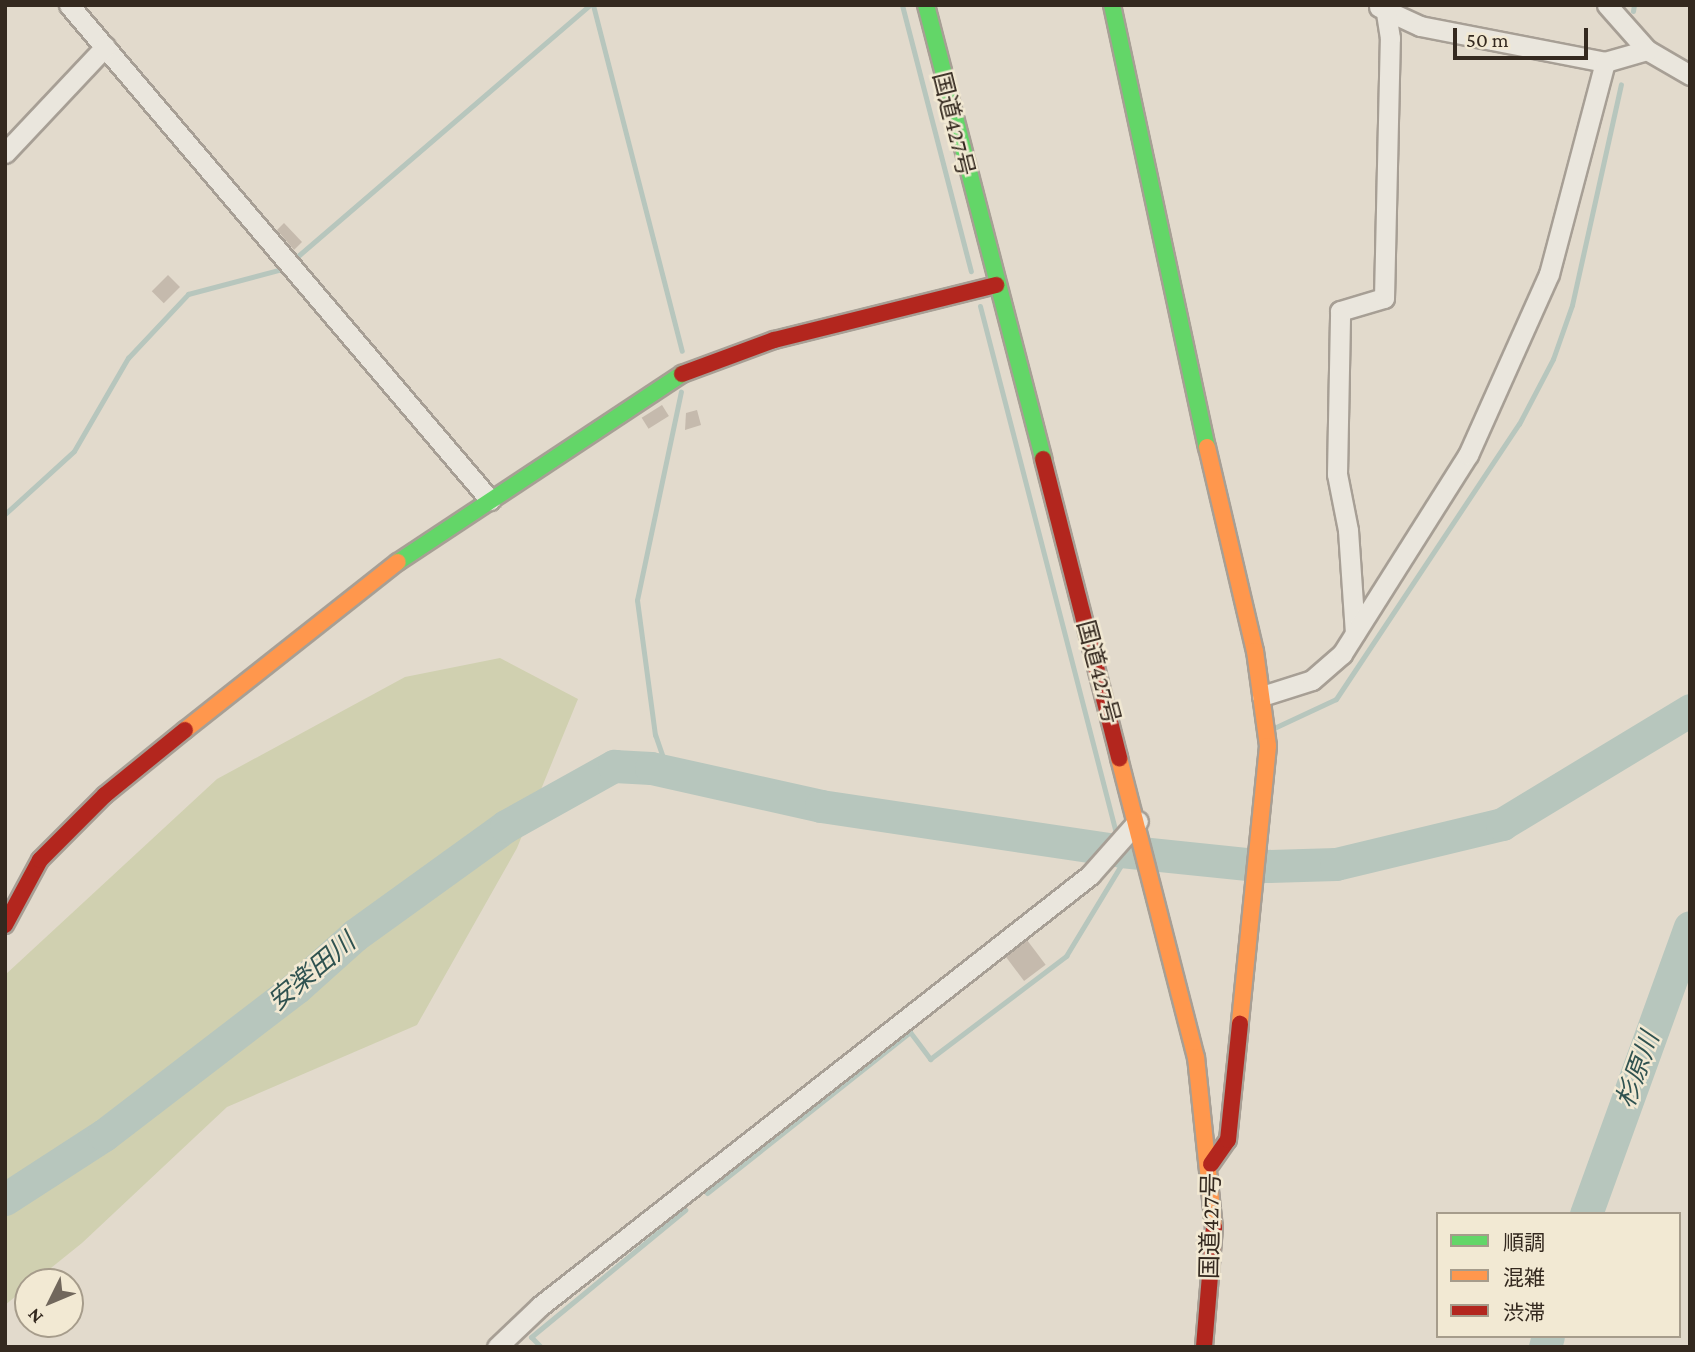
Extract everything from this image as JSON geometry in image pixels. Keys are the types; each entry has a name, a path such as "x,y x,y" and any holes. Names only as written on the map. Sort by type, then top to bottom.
{"main road":[{"name":"国道427号","path":"926,5 996,285 1138,821 1196,1057 1215,1211 1204,1347"},
{"path":"1112,5 1262,696 1268,746 1228,1140 1211,1164"},
{"path":"5,925 13,898 40,860 105,795 371,580 696,366 774,340 996,285"}],"street":[{"path":"69,5 489,500"},
{"path":"1607,5 1647,50 1690,75"},
{"path":"1355,633 1348,530 1337,474 1340,311 1384,298 1383,8 1420,26 1605,62 1647,50"},
{"path":"5,153 105,47"},
{"path":"1262,696 1319,675 1355,633 1462,466 1509,370 1572,204 1605,62"},
{"path":"497,1347 540,1306 1090,876 1138,821"}],"green space":[{"path":"500,658 578,699 517,848 417,1025 227,1107 82,1243 51,1268 14,1268 14,1298 5,1305 5,975 217,779 405,677"}],"building":[{"path":"284,223 302,242 294,250 277,230"},
{"path":"168,275 180,287 164,303 152,291"},
{"path":"662,405 669,416 649,429 642,418"},
{"path":"697,410 701,425 685,430 686,413"},
{"path":"1027,940 1046,965 1024,981 1005,956"}],"waterway":[{"path":"298,256 590,5"},
{"path":"593,5 682,351"},
{"path":"902,5 971,271"},
{"path":"1633,11 1634,5"},
{"path":"1274,728 1336,699 1519,424 1553,359 1572,305 1621,84"},
{"path":"5,514 74,451 128,358 188,294 282,269"},
{"path":"980,306 1117,837"},
{"path":"668,772 655,735 637,600 681,392"},
{"name":"安楽田川","path":"5,1199 104,1135 297,987 355,935 506,826 614,766 651,768 821,806 1121,851 1267,866 1336,864 1502,824 1690,710"},
{"path":"707,1193 910,1032 930,1059 1066,956 1129,852"},
{"name":"杉原川","path":"1587,1212 1690,927"},
{"path":"541,1347 531,1337 685,1210"},
{"name":"杉原川","path":"1545,1347 1547,1338"}],"traffic: fast":[{"path":"926,5 1043,459"},
{"path":"1112,5 1207,447"},
{"path":"398,562 682,374"}],"traffic: slow":[{"path":"1207,447 1255,651 1268,746 1240,1024"},
{"path":"185,730 398,562"},
{"path":"1119,758 1196,1057 1214,1227"}],"traffic: jam":[{"path":"682,374 774,340 996,285"},
{"path":"1043,459 1119,758"},
{"path":"5,925 40,860 105,795 185,730"},
{"path":"1211,1164 1228,1140 1240,1024"},
{"path":"1204,1347 1214,1227"}]}
